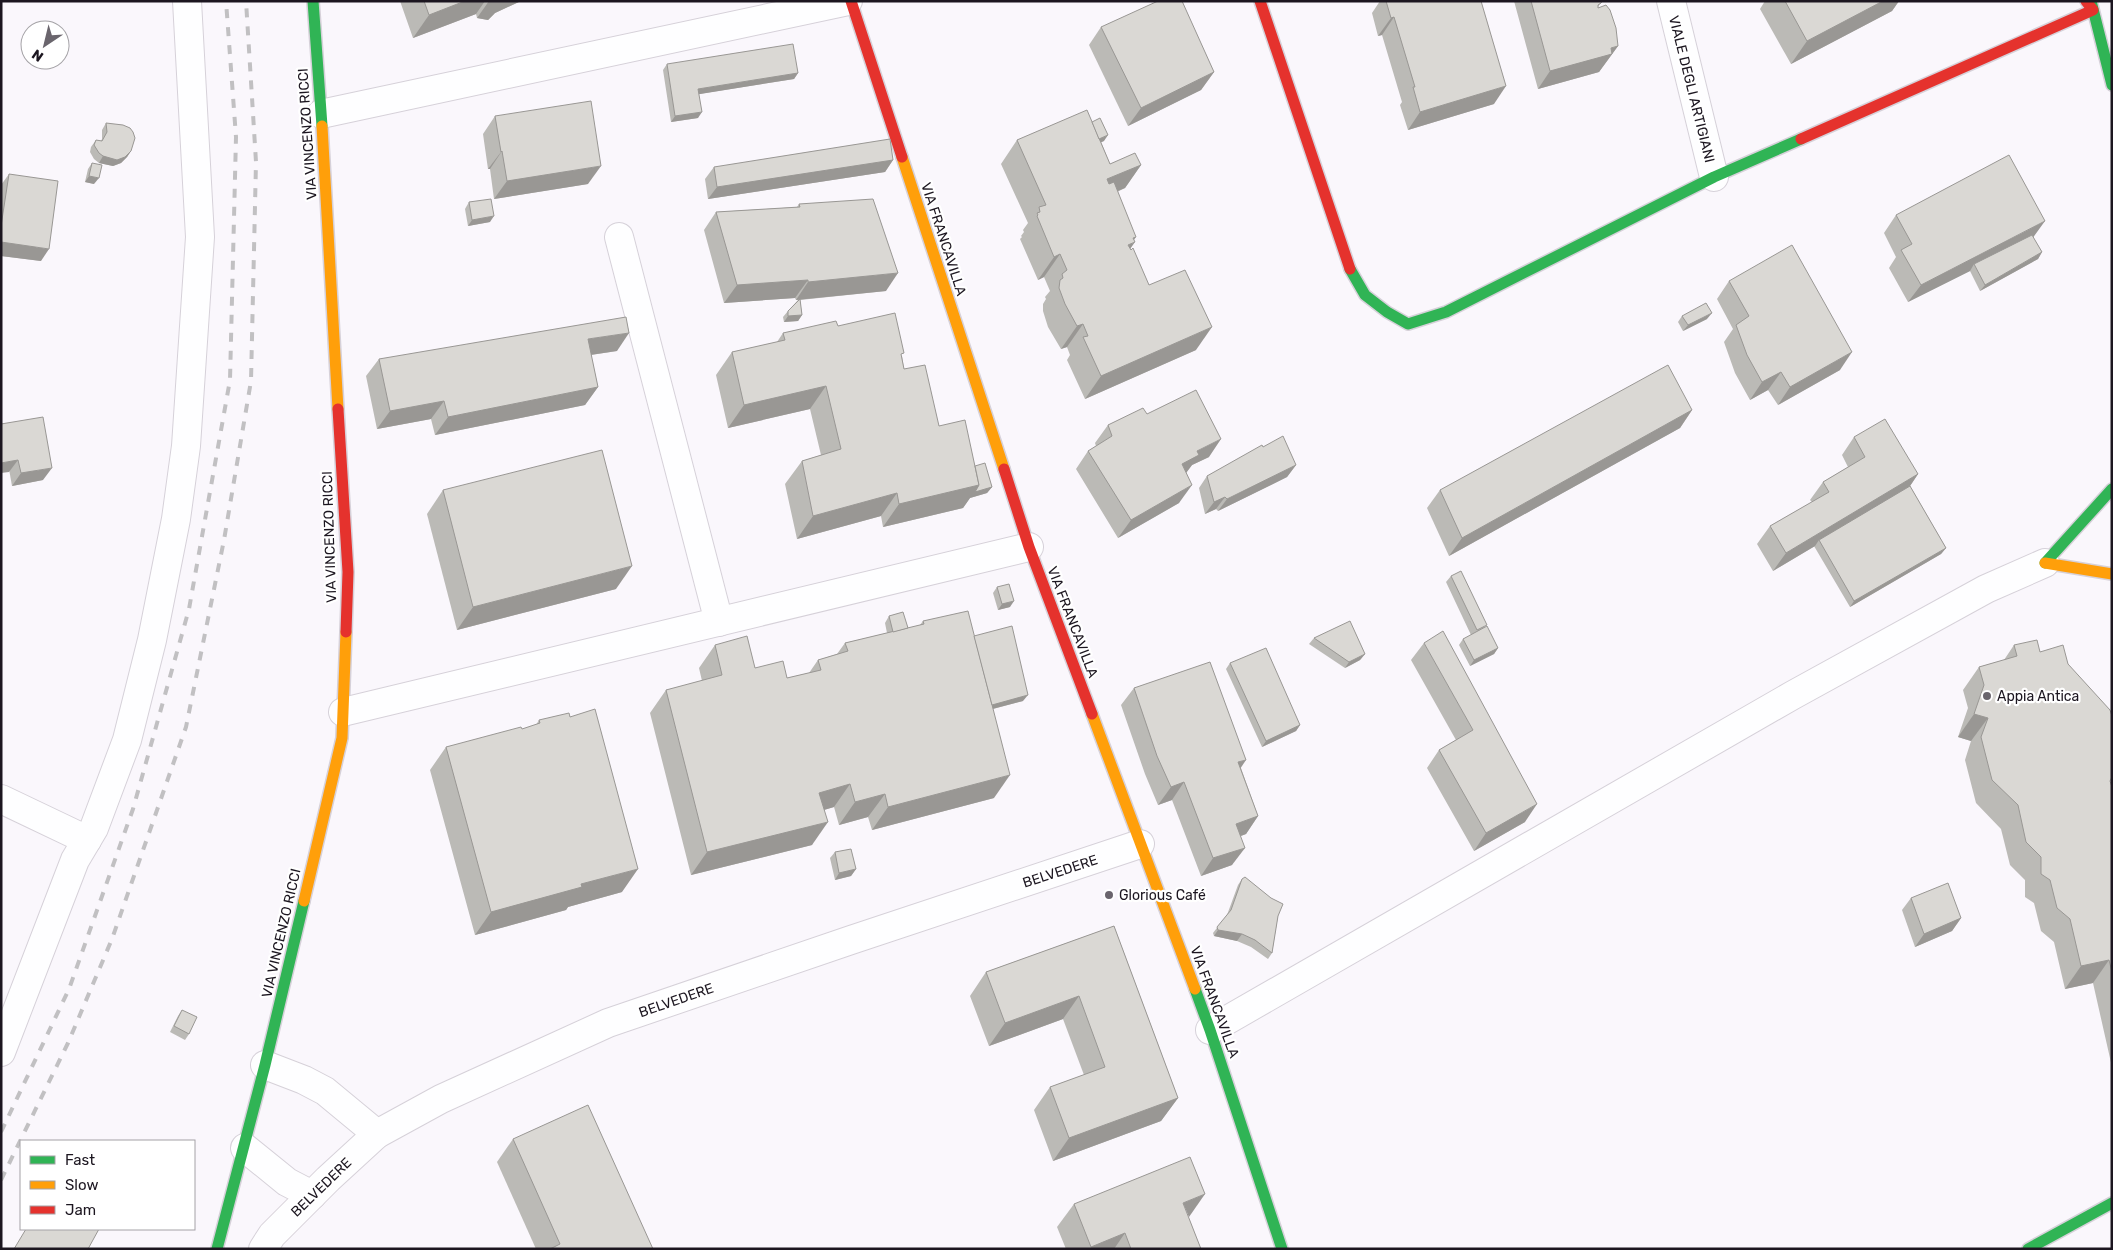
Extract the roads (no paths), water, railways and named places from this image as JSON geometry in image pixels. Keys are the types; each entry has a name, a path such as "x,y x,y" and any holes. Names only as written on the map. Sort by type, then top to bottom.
{"main road":[{"name":"VIA VINCENZO RICCI","path":"217,1249 245,1148 342,738 348,572 313,1"},
{"path":"1260,1 1347,265 1364,295 1387,312 1408,324 1446,312 1714,177 2090,4 2112,85"},
{"name":"VIA FRANCAVILLA","path":"855,4 1029,547 1210,1030 1282,1249"},
{"path":"2045,563 2112,489"},
{"path":"2045,563 2112,574"},
{"path":"2028,1249 2112,1203"}],"street":[{"path":"1,1052 75,860 94,828 127,740 154,631 176,519 186,446 200,237 187,1"},
{"name":"VIALE DEGLI ARTIGIANI","path":"1671,1 1714,177"},
{"path":"321,114 855,4"},
{"path":"618,237 719,622"},
{"path":"342,712 1029,547"},
{"path":"1210,1030 1793,695 1986,589 2045,563"},
{"path":"1,799 87,840"},
{"name":"BELVEDERE","path":"263,1249 272,1235 377,1134 440,1099 608,1023 841,943 1140,844"},
{"path":"265,1065 304,1080 325,1092 377,1134"},
{"path":"245,1148 287,1182 312,1195"}],"railway":[{"path":"1,1132 69,989 133,809 189,609 230,380 236,137 226,1"},
{"path":"21,1140 68,1043 112,939 186,727 224,540 251,381 256,162 246,1"},
{"path":"1,1180 20,1141"}],"place":[{"name":"Appia Antica","path":"1987,696"},
{"name":"Glorious Café","path":"1109,895"}]}
